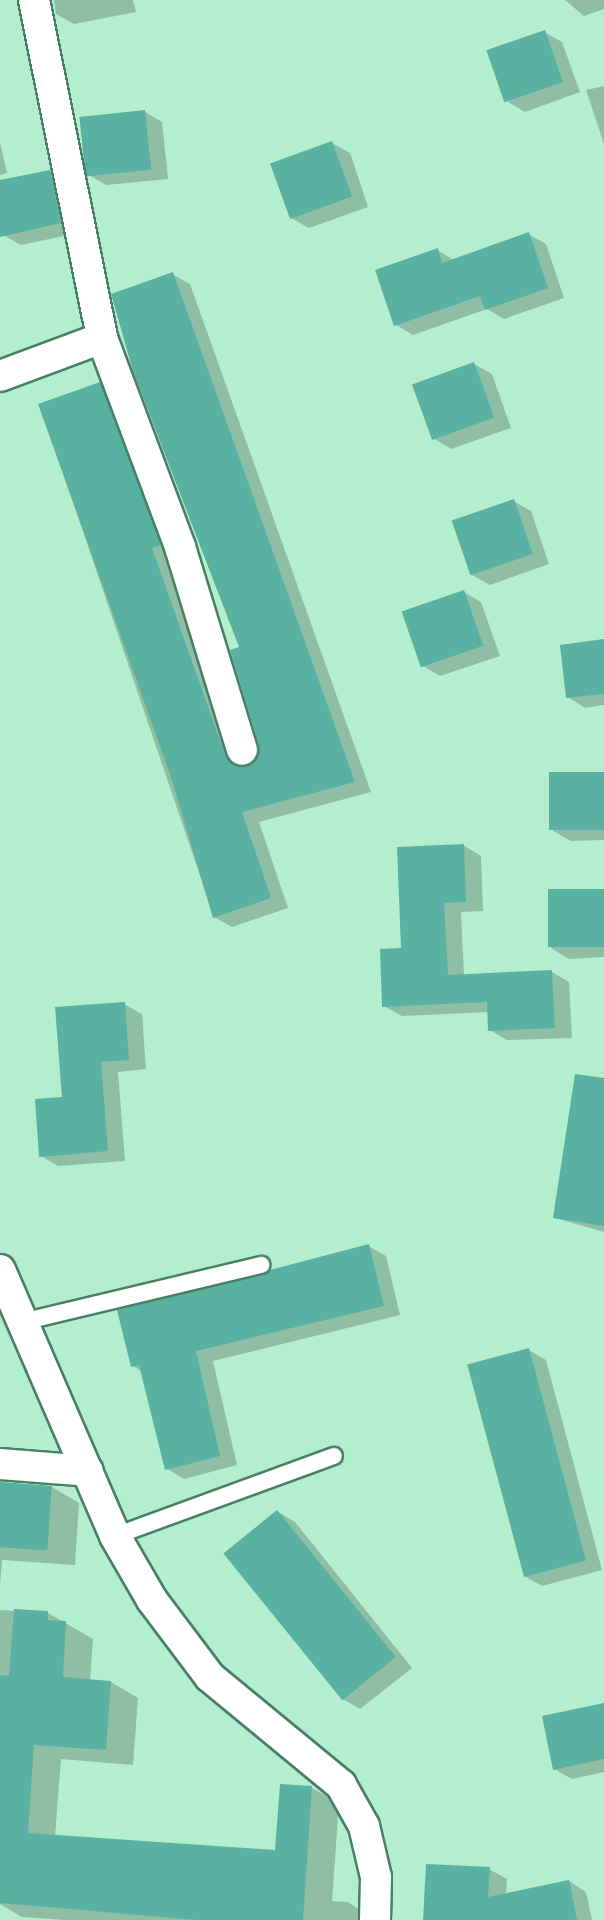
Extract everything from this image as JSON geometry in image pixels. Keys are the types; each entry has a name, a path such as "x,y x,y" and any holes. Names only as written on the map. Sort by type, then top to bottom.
{"street":[{"path":"34,0 102,338 180,547 242,750"},
{"path":"0,376 102,338"},
{"path":"0,1270 26,1321 115,1536 152,1600 210,1677 341,1785 364,1826 376,1877 375,1920"},
{"path":"0,1464 88,1471"}],"lane":[{"path":"26,1321 261,1265"},
{"path":"115,1536 334,1456"}],"building":[{"path":"545,30 563,82 504,102 486,50"},
{"path":"145,110 151,170 86,177 79,117"},
{"path":"332,141 352,196 290,219 270,164"},
{"path":"50,170 61,223 0,237 0,180"},
{"path":"529,232 548,288 485,310 480,296 394,326 375,270 438,248 442,263"},
{"path":"173,272 355,782 242,812 271,898 213,918 171,777 38,404 100,382 161,545 152,548 225,755 237,767 248,766 259,746 230,650 239,647 133,371 111,294"},
{"path":"474,362 494,417 432,440 412,385"},
{"path":"514,499 533,554 470,575 452,520"},
{"path":"464,590 483,646 421,667 402,611"},
{"path":"604,639 604,694 566,698 560,645"},
{"path":"549,772 604,772 604,830 549,830"},
{"path":"464,844 466,902 444,903 448,975 552,970 555,1028 488,1031 487,1002 382,1007 380,949 401,948 397,847"},
{"path":"548,889 604,889 604,947 548,947"},
{"path":"125,1002 129,1060 101,1062 108,1151 39,1157 35,1099 62,1097 55,1007"},
{"path":"575,1074 604,1078 604,1226 553,1218"},
{"path":"369,1244 384,1306 196,1351 220,1456 165,1470 139,1365 131,1367 117,1310"},
{"path":"529,1348 586,1561 524,1577 467,1365"},
{"path":"0,1482 52,1486 47,1550 0,1547"},
{"path":"277,1510 396,1657 342,1700 223,1553"},
{"path":"14,1609 48,1611 48,1620 66,1621 63,1677 111,1681 106,1750 34,1745 28,1833 275,1850 280,1784 312,1786 303,1920 197,1920 0,1903 0,1675 9,1676"},
{"path":"604,1703 604,1759 553,1770 542,1716"},
{"path":"426,1864 490,1867 488,1897 569,1880 577,1920 423,1920"}]}
